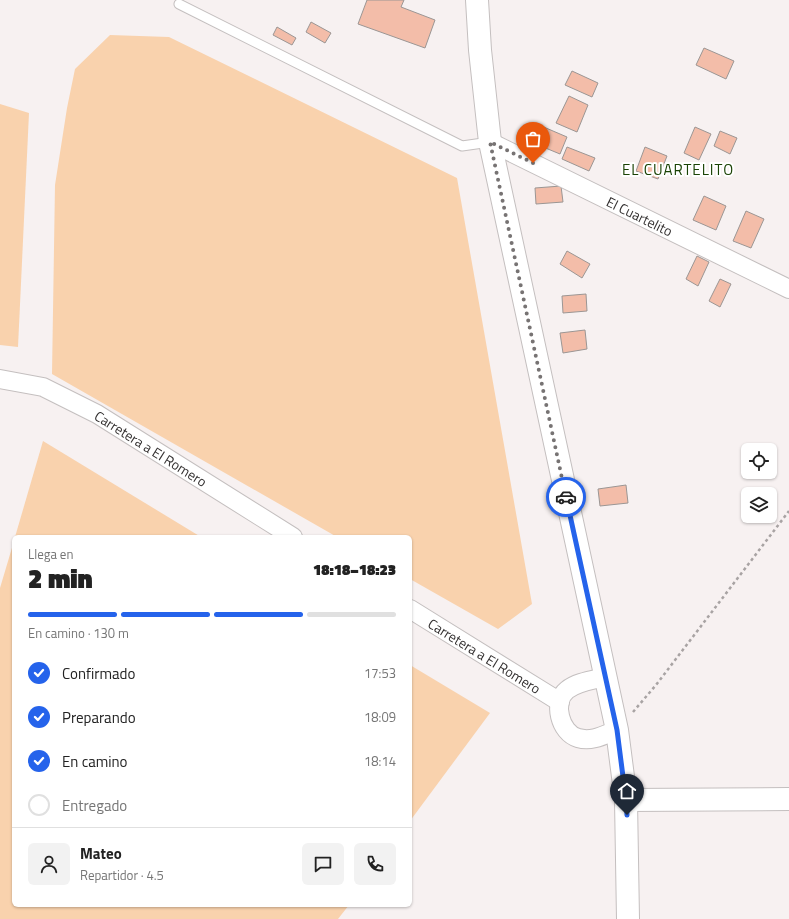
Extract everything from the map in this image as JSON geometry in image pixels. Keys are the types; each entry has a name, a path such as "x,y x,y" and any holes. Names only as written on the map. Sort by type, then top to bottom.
{"main road":[{"path":"477,0 480,50 490,142 617,730 626,800 628,919"},
{"path":"626,800 789,799"}],"street":[{"name":"El Cuartelito","path":"490,142 789,289"},
{"name":"Carretera a El Romero","path":"0,380 43,386 96,414 290,535"},
{"name":"Carretera a El Romero","path":"412,610 560,702"},
{"path":"605,677 566,690 560,702 559,717 568,732 577,738 594,740 617,730"}],"lane":[{"path":"179,4 462,146 490,142"}],"path":[{"path":"617,730 656,685 789,511"}],"shaded area":[{"path":"110,35 169,37 457,178 532,604 498,629 412,580 412,535 334,535 52,374 55,185 67,108 75,69"},
{"path":"0,104 29,113 18,347 0,345"},
{"path":"43,441 198,535 16,535"},
{"path":"12,548 12,907 347,907 338,919 0,919 0,588"},
{"path":"412,666 490,713 412,818"}],"building":[{"path":"367,0 404,0 401,7 435,20 425,48 358,24"},
{"path":"311,22 331,33 325,43 306,32"},
{"path":"277,27 296,38 292,45 273,35"},
{"path":"704,48 734,61 726,79 696,65"},
{"path":"572,71 598,83 592,97 565,85"},
{"path":"569,96 588,105 577,132 556,123"},
{"path":"539,125 567,137 560,154 531,142"},
{"path":"695,127 711,134 699,160 684,153"},
{"path":"720,131 737,138 730,154 714,146"},
{"path":"567,147 595,158 589,171 562,159"},
{"path":"645,147 667,156 658,179 636,171"},
{"path":"561,186 563,202 536,204 535,188"},
{"path":"704,196 726,206 716,230 693,220"},
{"path":"746,211 764,219 751,248 733,241"},
{"path":"567,251 590,264 582,278 560,264"},
{"path":"697,256 709,262 698,286 686,279"},
{"path":"720,279 731,284 720,307 709,301"},
{"path":"586,294 587,311 563,313 562,296"},
{"path":"585,330 587,349 563,353 560,333"},
{"path":"626,485 628,503 600,506 598,489"}],"way so far":[{"path":"533,163 490,142 566,497"}],"district":[{"name":"EL CUARTELITO","path":"678,169"}],"route":[{"path":"566,497 617,730 627,815"}]}
